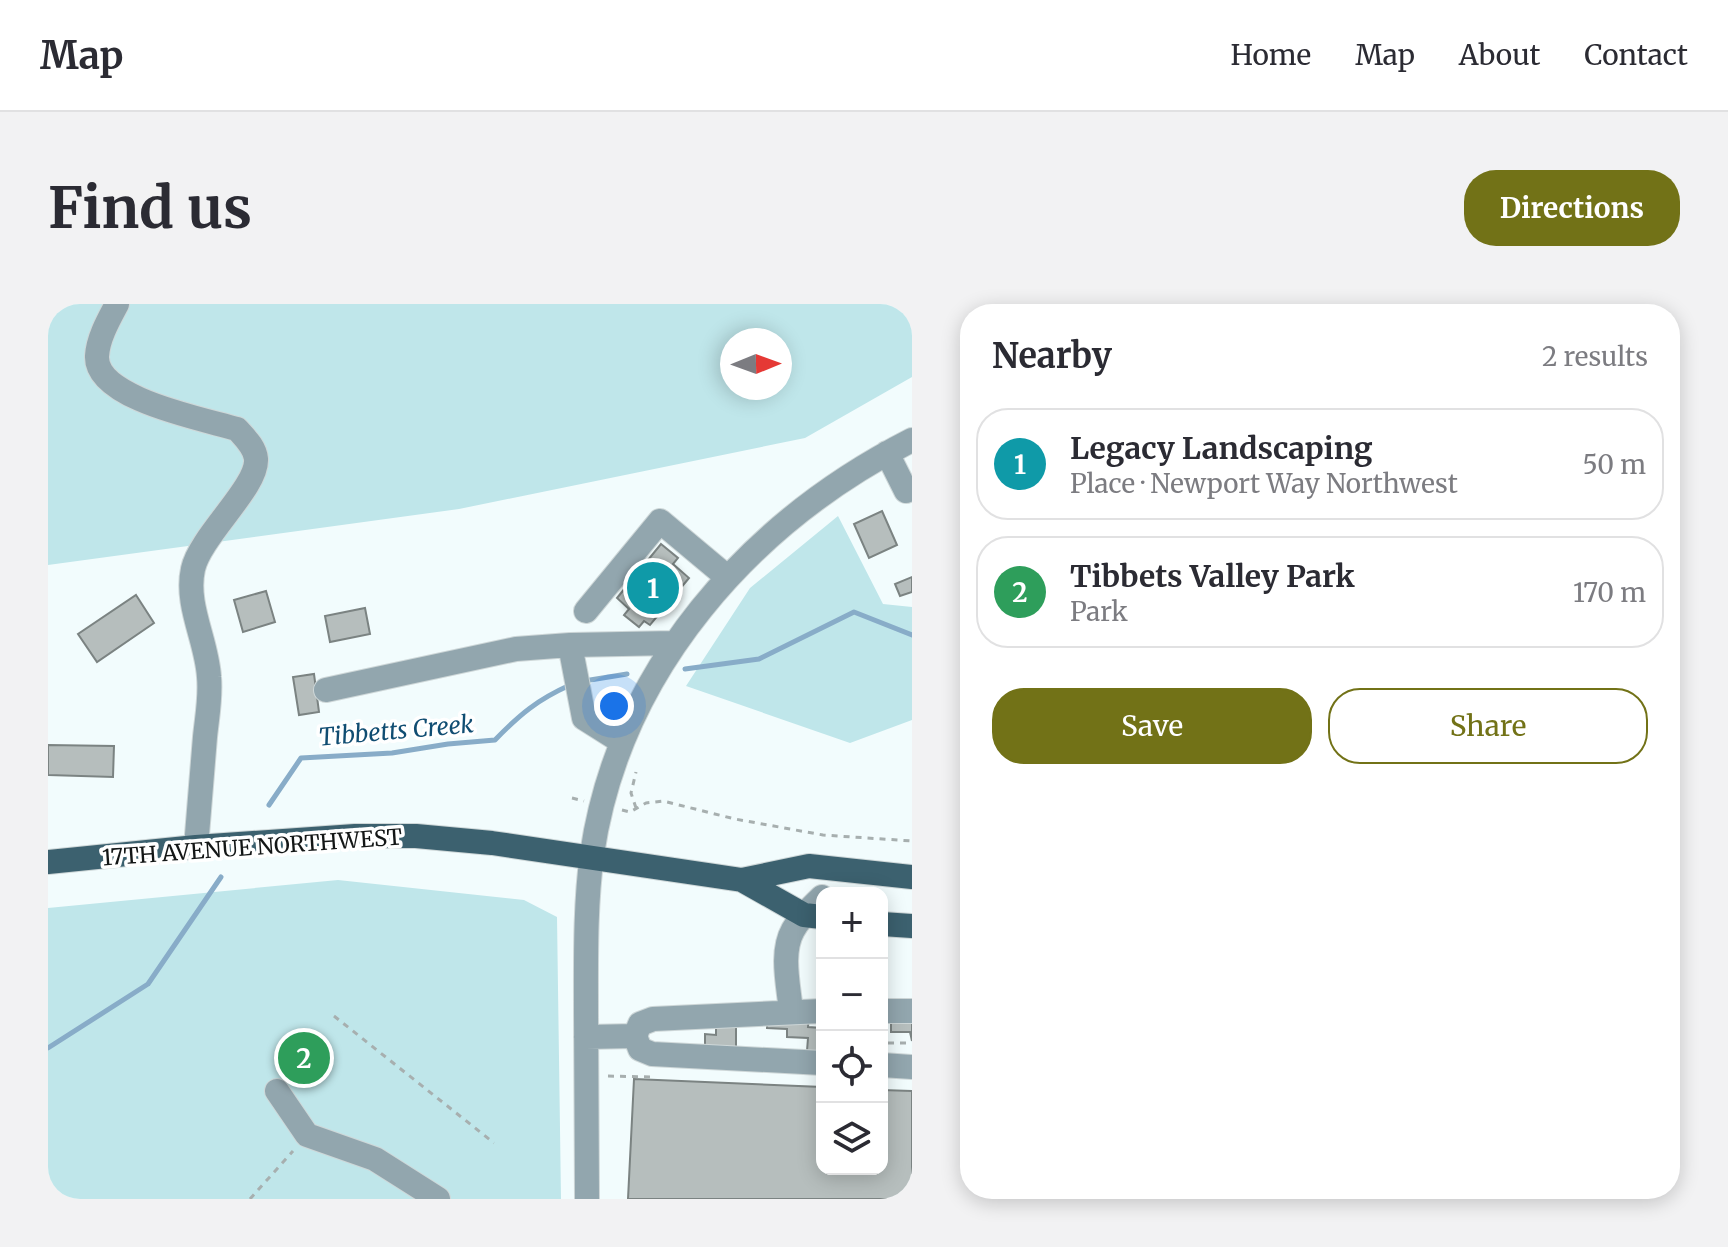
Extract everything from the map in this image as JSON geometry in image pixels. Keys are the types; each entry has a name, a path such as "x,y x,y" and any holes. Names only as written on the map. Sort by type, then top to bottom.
{"main road":[{"name":"17TH AVENUE NORTHWEST","path":"48,862 196,847 355,836 416,836 492,843 742,880 813,916"},
{"name":"17TH AVENUE NORTHWEST","path":"742,880 809,866 912,877"},
{"path":"888,924 912,926"}],"street":[{"path":"117,304 97,357 106,379 133,397 237,429 248,439 256,458 251,477 204,544 195,560 192,574 190,589 209,672 210,698 196,847"},
{"path":"587,1199 588,909 592,857 602,806 622,742 644,692 674,643 727,577 772,534 817,498 912,440"},
{"path":"887,453 906,491"},
{"path":"586,611 660,521 727,577"},
{"path":"326,690 516,649 674,643"},
{"path":"570,645 584,718 622,742"},
{"path":"832,887 847,871"},
{"path":"791,1012 788,950 794,929 813,916"},
{"path":"816,1011 653,1019 640,1024 635,1036 640,1049 652,1054 816,1063"},
{"path":"888,1011 912,1011"},
{"path":"586,1037 635,1036"},
{"path":"888,1065 912,1067"},
{"path":"277,1091 307,1135 375,1159 438,1199"}],"path":[{"path":"636,808 631,793 637,770"},
{"path":"630,812 646,803 663,801 735,819 823,835 912,841"},
{"path":"334,1016 494,1143"},
{"path":"888,1043 912,1043"},
{"path":"250,1199 307,1135"}],"shaded area":[{"path":"48,304 912,304 912,377 805,438 459,509 48,565"},
{"path":"838,516 883,604 912,607 912,720 850,743 686,686 750,588"},
{"path":"338,880 524,900 557,917 561,1199 48,1199 48,908"}],"building":[{"path":"882,511 897,545 869,558 854,524"},
{"path":"661,544 678,558 673,564 689,578 650,625 644,621 639,627 624,615 629,609 617,598"},
{"path":"912,577 912,592 900,596 895,584"},
{"path":"266,591 275,622 243,632 234,600"},
{"path":"136,595 154,623 97,662 78,634"},
{"path":"365,608 370,634 330,642 325,616"},
{"path":"314,674 319,712 299,715 293,677"},
{"path":"48,745 114,746 113,777 48,775"},
{"path":"768,1014 809,1015 808,1027 816,1028 816,1051 807,1051 808,1038 787,1037 787,1029 767,1028"},
{"path":"891,1017 912,1017 912,1041 910,1032 891,1032"},
{"path":"716,1024 736,1024 736,1047 705,1047 705,1034 716,1035"},
{"path":"634,1079 816,1087 816,1175 888,1175 888,1090 912,1091 912,1199 628,1199"}],"waterway":[{"name":"Tibbetts Creek","path":"685,669 759,659 854,612 912,635"},
{"name":"Tibbetts Creek","path":"584,681 627,674"},
{"name":"Tibbetts Creek","path":"269,805 301,758 392,753 495,740 530,708 570,685"},
{"name":"Tibbetts Creek","path":"48,1048 148,984 221,877"}],"place":[{"name":"Legacy Landscaping","path":"653,588"},
{"name":"Tibbets Valley Park","path":"304,1058"}]}
